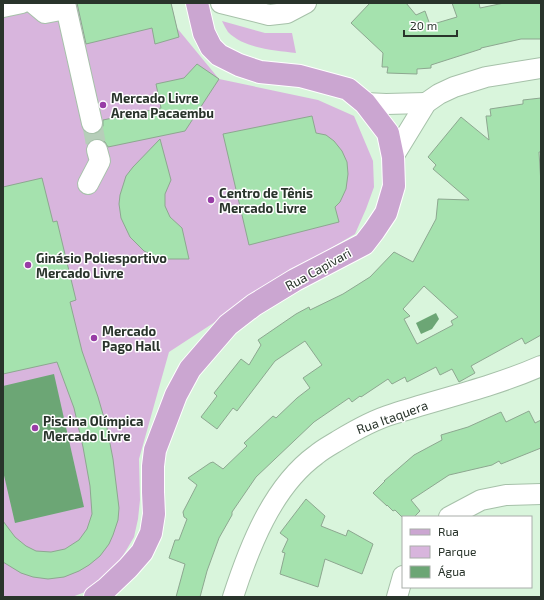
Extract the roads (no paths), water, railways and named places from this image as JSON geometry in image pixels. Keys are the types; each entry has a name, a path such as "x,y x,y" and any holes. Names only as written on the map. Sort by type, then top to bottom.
{"main road":[{"name":"Rua Capivari","path":"95,597 128,568 142,552 151,533 154,514 153,466 155,450 176,395 190,369 228,325 254,305 295,280 364,244 386,213 394,186 393,157 388,133 365,103 348,89 300,76 260,72 239,65 219,55 211,47 204,33 201,3"}],"street":[{"path":"3,7 22,3"},
{"path":"33,3 44,13 66,6 92,123"},
{"path":"221,3 269,15 287,13 302,3"},
{"path":"393,157 426,103 439,94 454,87 486,77 541,68"},
{"path":"365,103 426,103"},
{"path":"88,184 100,162 97,150"},
{"name":"Rua Itaquera","path":"233,597 243,565 276,498 295,474 315,455 360,427 392,414 516,377 541,366"},
{"path":"451,516 481,500 506,496 541,494"},
{"path":"397,597 402,580"}],"water":[{"path":"436,313 439,319 432,329 421,334 416,323"},
{"name":"Piscina Olímpica Mercado Livre","path":"54,374 84,507 15,523 3,471 3,386"}],"tunnel":[{"path":"92,123 97,150"}],"place":[{"name":"Mercado Livre Arena Pacaembu","path":"103,105"},
{"name":"Centro de Tênis Mercado Livre","path":"211,200"},
{"name":"Ginásio Poliesportivo Mercado Livre","path":"28,265"},
{"name":"Mercado Pago Hall","path":"94,338"},
{"name":"Piscina Olímpica Mercado Livre","path":"35,428"}]}
